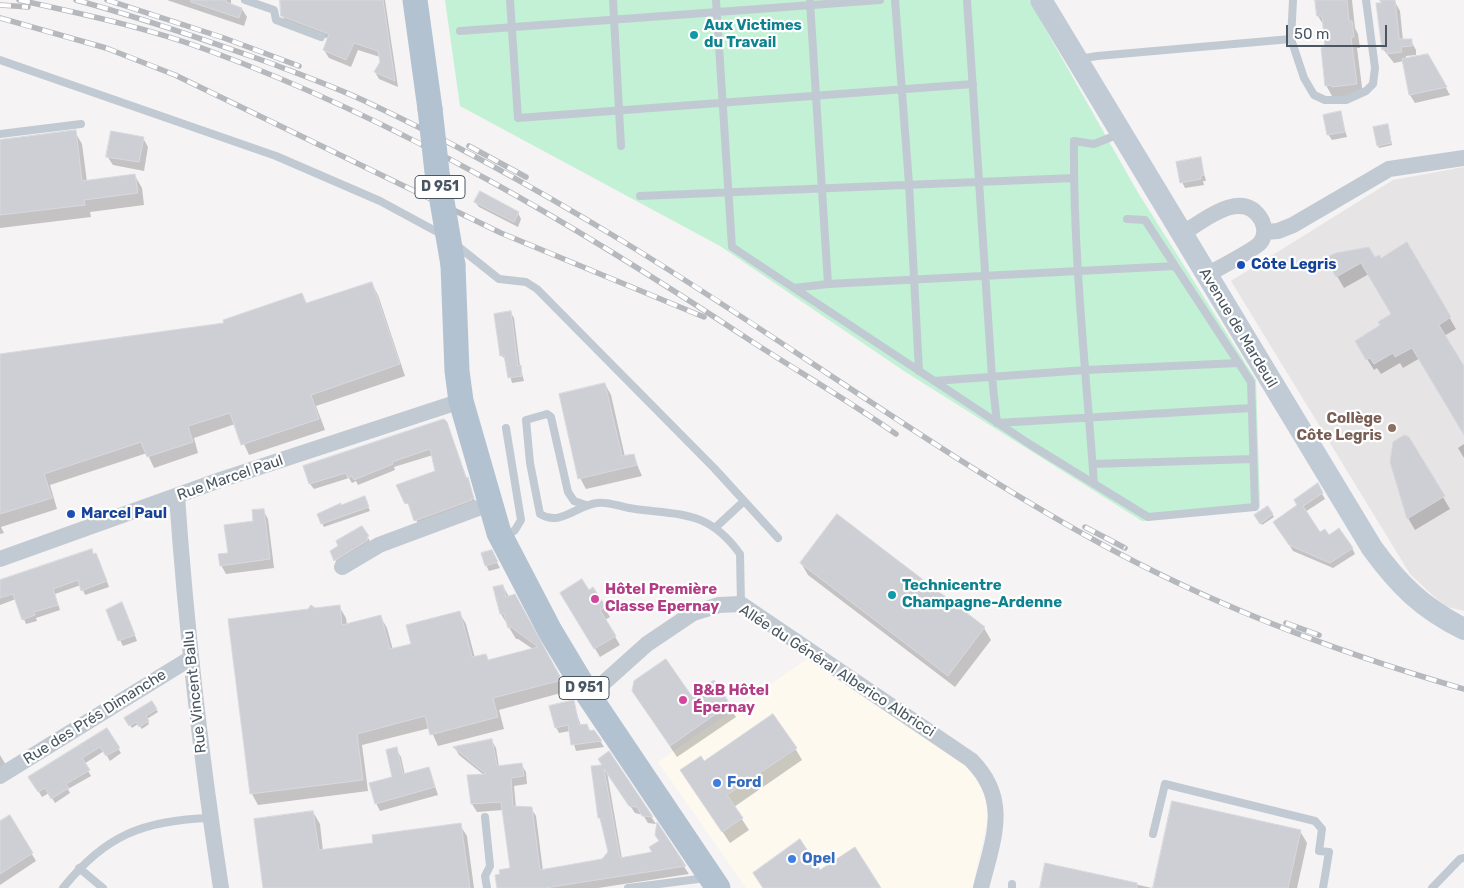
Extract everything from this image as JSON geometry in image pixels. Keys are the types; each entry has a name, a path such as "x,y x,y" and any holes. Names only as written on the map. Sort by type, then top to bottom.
{"main road":[{"name":"D 951","path":"414,0 453,265 468,332 482,440 481,472"},
{"name":"D 951","path":"453,265 457,370 461,401 489,504 502,539 550,630 589,696 714,883"}],"street":[{"name":"Avenue de Mardeuil","path":"1041,0 1346,507 1384,564 1396,580 1425,607 1464,629"},
{"path":"1265,232 1278,231 1293,225 1389,169 1464,158"},
{"path":"1182,234 1207,217 1228,207 1240,205 1252,211 1262,221 1265,232 1260,243 1207,275"},
{"name":"Rue Marcel Paul","path":"0,560 177,496 461,401"},
{"name":"Rue Vincent Ballu","path":"177,496 191,658 221,888"},
{"path":"342,567 379,545 489,504"},
{"name":"Allée du Général Alberico Albricci","path":"589,696 647,644 693,613 719,605 741,604 971,760 982,771 995,797 997,816 981,888"},
{"name":"Rue des Prés Dimanche","path":"0,776 191,658"}],"lane":[{"path":"245,0 274,10 276,20 321,37"},
{"path":"510,0 518,118 973,84"},
{"path":"613,0 621,146"},
{"path":"716,0 732,246 934,381 1148,517 1255,507 1251,382 1145,220 1127,219"},
{"path":"460,30 717,12 810,3 880,0"},
{"path":"895,0 909,184 919,371"},
{"path":"967,0 992,377 997,422"},
{"path":"1293,0 1291,39 1304,78 1314,95 1325,100 1346,100 1366,91 1373,84 1375,68 1366,0"},
{"path":"810,3 828,284"},
{"path":"1077,60 1096,56 1291,39"},
{"path":"0,60 133,105 322,175 380,201 437,231 500,279 519,280 531,284 714,468 743,502 778,538"},
{"path":"0,134 81,124"},
{"path":"1094,484 1079,271 1074,141 1094,144 1121,133"},
{"path":"640,196 1074,178"},
{"path":"794,288 828,284 1175,266"},
{"path":"934,381 1086,370 1239,363"},
{"path":"997,422 1252,408"},
{"path":"586,505 574,501 568,492 551,417 547,414 526,420 530,463 540,514 553,519 573,514 586,505 599,502 633,509 686,515 704,520 716,528 740,554 741,604"},
{"path":"502,539 515,530 521,520 506,428"},
{"path":"1092,464 1253,459"},
{"path":"716,528 743,502"},
{"path":"1153,834 1166,784 1316,821 1322,829 1320,851 1329,852 1323,888"},
{"path":"485,817 490,866 485,876 487,888"},
{"path":"63,888 78,868 100,849 138,829 163,823 211,818"},
{"path":"1432,888 1460,859 1464,858"},
{"path":"78,868 103,888"},
{"path":"628,888 714,883"}],"shaded area":[{"name":"Collège Côte Legris","path":"1464,167 1464,611 1444,606 1410,574 1231,281 1393,180"},
{"path":"807,659 972,768 987,792 988,818 972,888 746,888 658,762"}],"green space":[{"path":"445,0 1029,0 1137,191 1256,380 1260,507 1142,521 904,371 720,246 460,106"}],"building":[{"path":"191,0 226,0 226,2 242,8 239,18 191,2"},
{"path":"280,0 383,0 395,81 374,72 380,62 378,51 354,43 346,60 323,50 329,34 281,16"},
{"path":"1315,0 1347,0 1349,21 1352,21 1354,37 1351,37 1357,84 1325,86 1321,48 1325,47 1322,16 1317,16"},
{"path":"1380,0 1395,0 1399,37 1400,39 1412,39 1412,46 1401,47 1402,52 1387,54 1387,49 1382,50 1376,3 1381,3"},
{"path":"1428,54 1447,87 1409,95 1402,59"},
{"path":"1341,111 1345,132 1327,135 1323,115"},
{"path":"1388,124 1391,143 1377,146 1373,127"},
{"path":"76,130 82,181 135,174 138,193 84,200 85,205 0,215 0,140"},
{"path":"111,131 144,137 139,162 106,157"},
{"path":"1201,157 1204,175 1201,176 1201,179 1180,183 1176,162"},
{"path":"480,191 519,212 514,222 474,202"},
{"path":"1407,242 1451,317 1439,325 1464,366 1464,435 1412,348 1395,357 1393,353 1374,364 1370,358 1366,360 1355,341 1380,325 1378,322 1391,314 1361,263 1336,277 1325,258 1336,253 1369,247 1375,257 1380,255 1381,258"},
{"path":"372,282 400,364 311,395 319,419 241,445 230,413 188,426 193,442 147,457 141,442 44,474 52,498 0,514 0,354 224,323 223,320 302,293 306,303"},
{"path":"511,311 518,366 521,365 522,376 508,378 504,355 500,356 494,314"},
{"path":"605,383 622,456 634,454 637,465 578,479 559,394"},
{"path":"444,419 447,422 466,478 468,477 474,499 471,498 472,500 414,521 408,503 405,504 396,485 435,471 430,449 392,462 393,464 354,480 352,476 348,478 346,473 309,484 303,466"},
{"path":"1405,435 1409,437 1445,496 1407,519 1390,462 1393,442"},
{"path":"1318,483 1323,493 1303,506 1320,532 1325,529 1329,535 1339,528 1353,548 1330,563 1289,545 1273,522 1297,505 1294,500"},
{"path":"365,496 369,507 321,524 317,514 341,503 341,505"},
{"path":"1268,506 1273,514 1260,524 1254,515"},
{"path":"264,509 270,559 220,566 218,554 228,553 224,525 253,521 252,510"},
{"name":"Technicentre Champagne-Ardenne","path":"837,514 985,627 948,676 800,563"},
{"path":"362,526 369,536 367,537 368,540 334,561 330,551 338,546 336,541"},
{"path":"92,549 93,554 96,553 107,581 81,591 78,580 53,589 58,605 34,612 35,615 22,620 13,594 0,598 0,580"},
{"path":"492,550 498,562 485,566 481,553"},
{"path":"582,579 589,590 593,587 606,607 600,610 616,636 594,649 560,593"},
{"path":"503,585 506,597 515,594 562,680 493,698 498,717 430,735 425,716 357,734 363,780 250,794 228,619 308,609 311,605 315,608 340,605 342,625 381,615 390,649 411,644 406,625 460,611 472,657 486,654 488,660 538,647 511,627 508,628 504,614 500,614 493,587"},
{"path":"122,602 135,635 118,641 106,610"},
{"name":"B&B Hôtel Épernay","path":"666,659 691,695 714,680 730,704 670,746 632,691 634,681"},
{"path":"574,700 579,725 587,724 589,731 594,730 602,741 571,745 568,725 555,728 549,706"},
{"path":"152,701 157,709 146,716 149,721 139,727 136,722 129,726 124,718"},
{"name":"Ford","path":"773,714 797,748 727,795 743,818 722,832 680,770 701,756 704,761"},
{"path":"107,728 120,748 106,756 100,747 82,758 90,770 66,784 69,788 51,799 45,788 38,792 28,777"},
{"path":"492,739 497,766 522,763 524,776 511,778 513,806 532,807 540,870 602,859 608,852 600,818 598,818 591,766 602,765 598,759 609,751 653,817 642,816 637,807 629,806 604,769 620,858 652,852 649,847 659,841 655,835 657,822 686,866 545,888 497,888 495,875 500,874 499,870 510,868 501,802 471,804 467,775 486,774 453,747"},
{"path":"397,747 403,774 429,767 435,787 375,804 369,783 392,777 386,750"},
{"path":"1172,801 1301,830 1288,888 1153,888"},
{"path":"313,811 319,850 373,843 372,835 461,823 470,888 263,888 254,819"},
{"path":"10,815 33,853 0,874 0,821"},
{"name":"Opel","path":"800,839 820,870 855,847 881,888 763,888 753,873"},
{"path":"1045,863 1137,883 1137,888 1040,888"}],"railway":[{"path":"19,0 140,28 210,51 282,79 352,110 421,144 556,218 687,299 896,434"},
{"path":"76,0 125,14 270,63 321,82 403,119 496,168 619,239 738,314 973,468 1033,505 1138,564 1183,586 1275,625 1416,675 1464,689"},
{"path":"107,0 224,38 299,66"},
{"path":"0,5 28,7"},
{"path":"0,18 106,48 175,75 501,233 704,317"},
{"path":"469,146 526,177"},
{"path":"1085,527 1125,548"},
{"path":"1286,623 1319,635"}],"place":[{"name":"Aux Victimes du Travail","path":"694,35"},
{"name":"Côte Legris","path":"1241,265"},
{"name":"Collège Côte Legris","path":"1392,428"},
{"name":"Marcel Paul","path":"71,514"},
{"name":"Technicentre Champagne-Ardenne","path":"892,595"},
{"name":"Hôtel Première Classe Epernay","path":"595,599"},
{"name":"B&B Hôtel Épernay","path":"683,700"},
{"name":"Ford","path":"717,783"},
{"name":"Opel","path":"792,859"}]}
